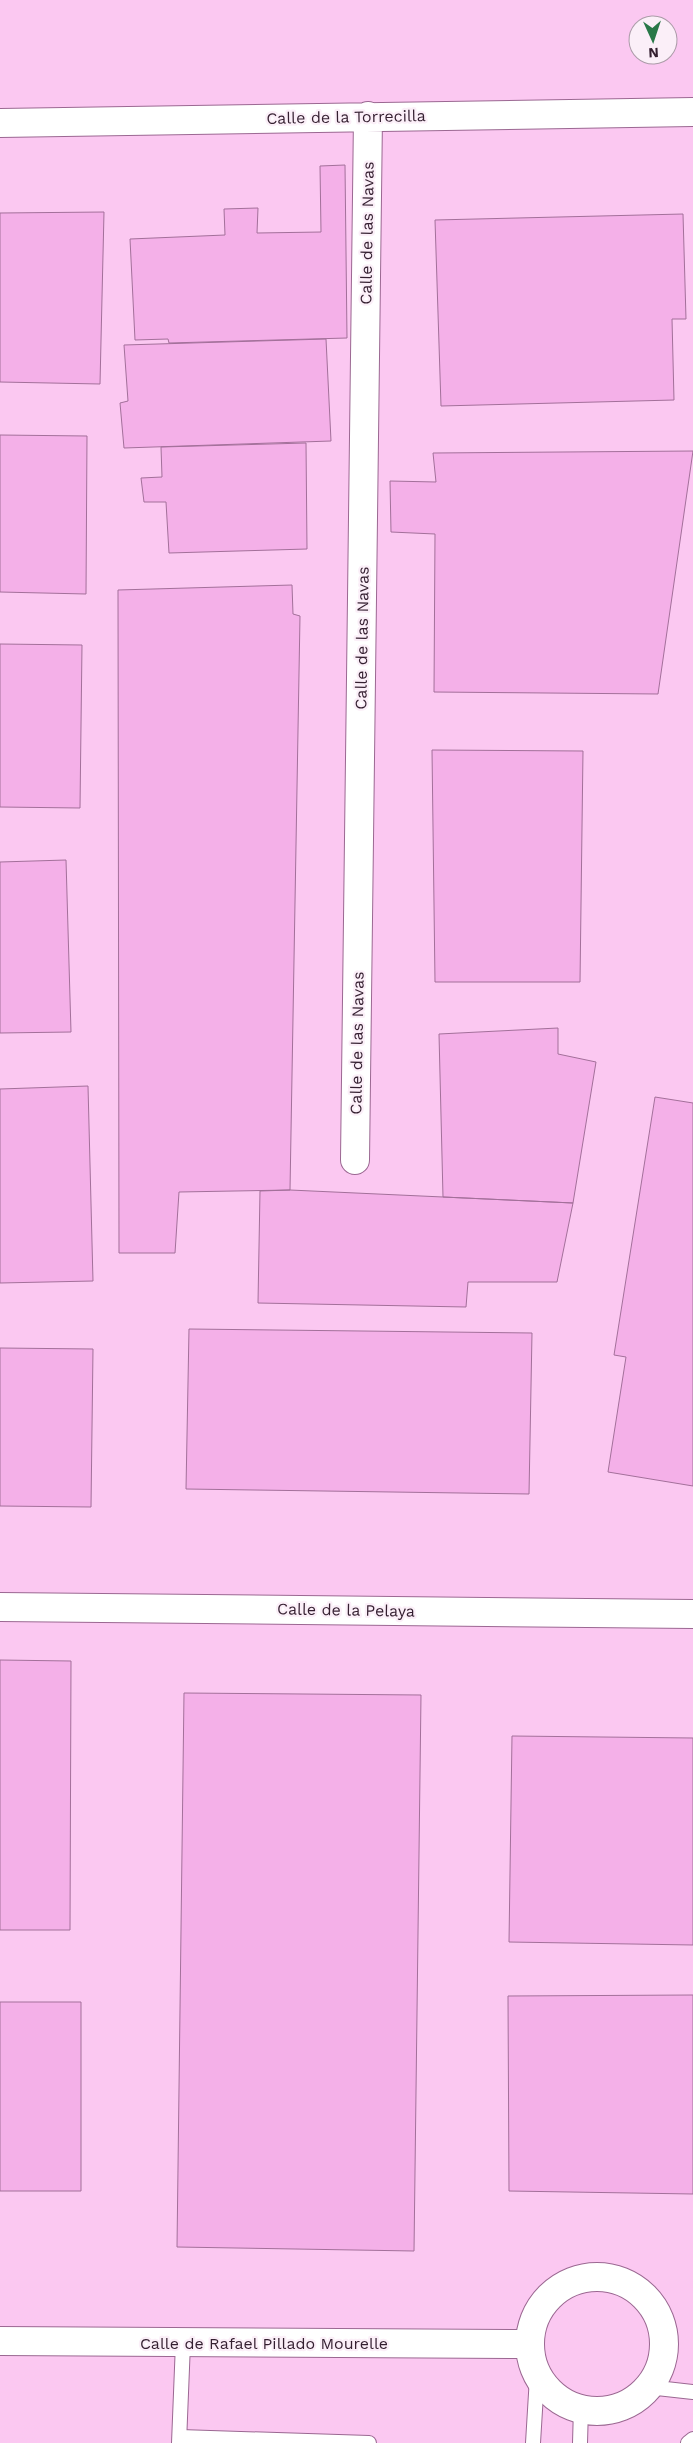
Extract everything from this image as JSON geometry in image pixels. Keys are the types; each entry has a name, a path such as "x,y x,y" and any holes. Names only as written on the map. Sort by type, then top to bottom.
{"street":[{"name":"Calle de la Torrecilla","path":"0,123 693,112"},
{"name":"Calle de las Navas","path":"355,1160 368,116"},
{"name":"Calle de la Pelaya","path":"0,1606 693,1614"},
{"path":"602,2276 632,2285 655,2307 666,2342 658,2377 635,2402 598,2413 560,2402 537,2377 529,2344 538,2309 565,2284 602,2276"},
{"name":"Calle de Rafael Pillado Mourelle","path":"0,2341 529,2344"}],"lane":[{"path":"183,2343 179,2440 369,2443"},
{"path":"533,2443 537,2377"},
{"path":"648,2387 693,2392"},
{"path":"580,2443 581,2408"},
{"path":"688,2443 693,2439"}],"shaded area":[{"path":"0,0 693,0 693,2443 0,2443"}],"building":[{"path":"345,165 347,338 169,343 168,339 135,340 130,239 225,235 224,209 258,208 257,233 321,232 320,166"},
{"path":"104,212 100,384 0,382 0,213"},
{"path":"683,214 686,319 672,319 674,400 441,406 435,220"},
{"path":"326,339 331,441 124,448 120,403 128,401 124,345"},
{"path":"0,435 87,436 86,594 0,592"},
{"path":"306,443 307,549 169,553 166,502 144,502 141,478 162,477 161,447"},
{"path":"693,451 658,694 434,692 435,534 391,532 390,481 436,482 433,453"},
{"path":"292,585 293,614 300,616 290,1190 179,1192 175,1253 119,1253 118,590"},
{"path":"0,644 82,645 80,808 0,807"},
{"path":"432,750 583,751 580,982 435,982"},
{"path":"66,860 71,1032 0,1033 0,862"},
{"path":"558,1028 558,1054 596,1062 573,1203 443,1197 439,1034"},
{"path":"88,1086 93,1281 0,1283 0,1089"},
{"path":"655,1097 693,1103 693,1486 608,1472 626,1357 614,1355"},
{"path":"290,1190 573,1203 557,1282 468,1282 466,1307 258,1303 260,1191"},
{"path":"189,1329 532,1333 529,1494 186,1489"},
{"path":"0,1348 93,1349 91,1507 0,1506"},
{"path":"0,1660 71,1661 70,1930 0,1930"},
{"path":"184,1693 421,1695 414,2251 177,2247"},
{"path":"512,1736 693,1738 693,1945 509,1942"},
{"path":"693,1995 693,2194 509,2191 508,1996"},
{"path":"0,2002 81,2002 81,2191 0,2191"}]}
